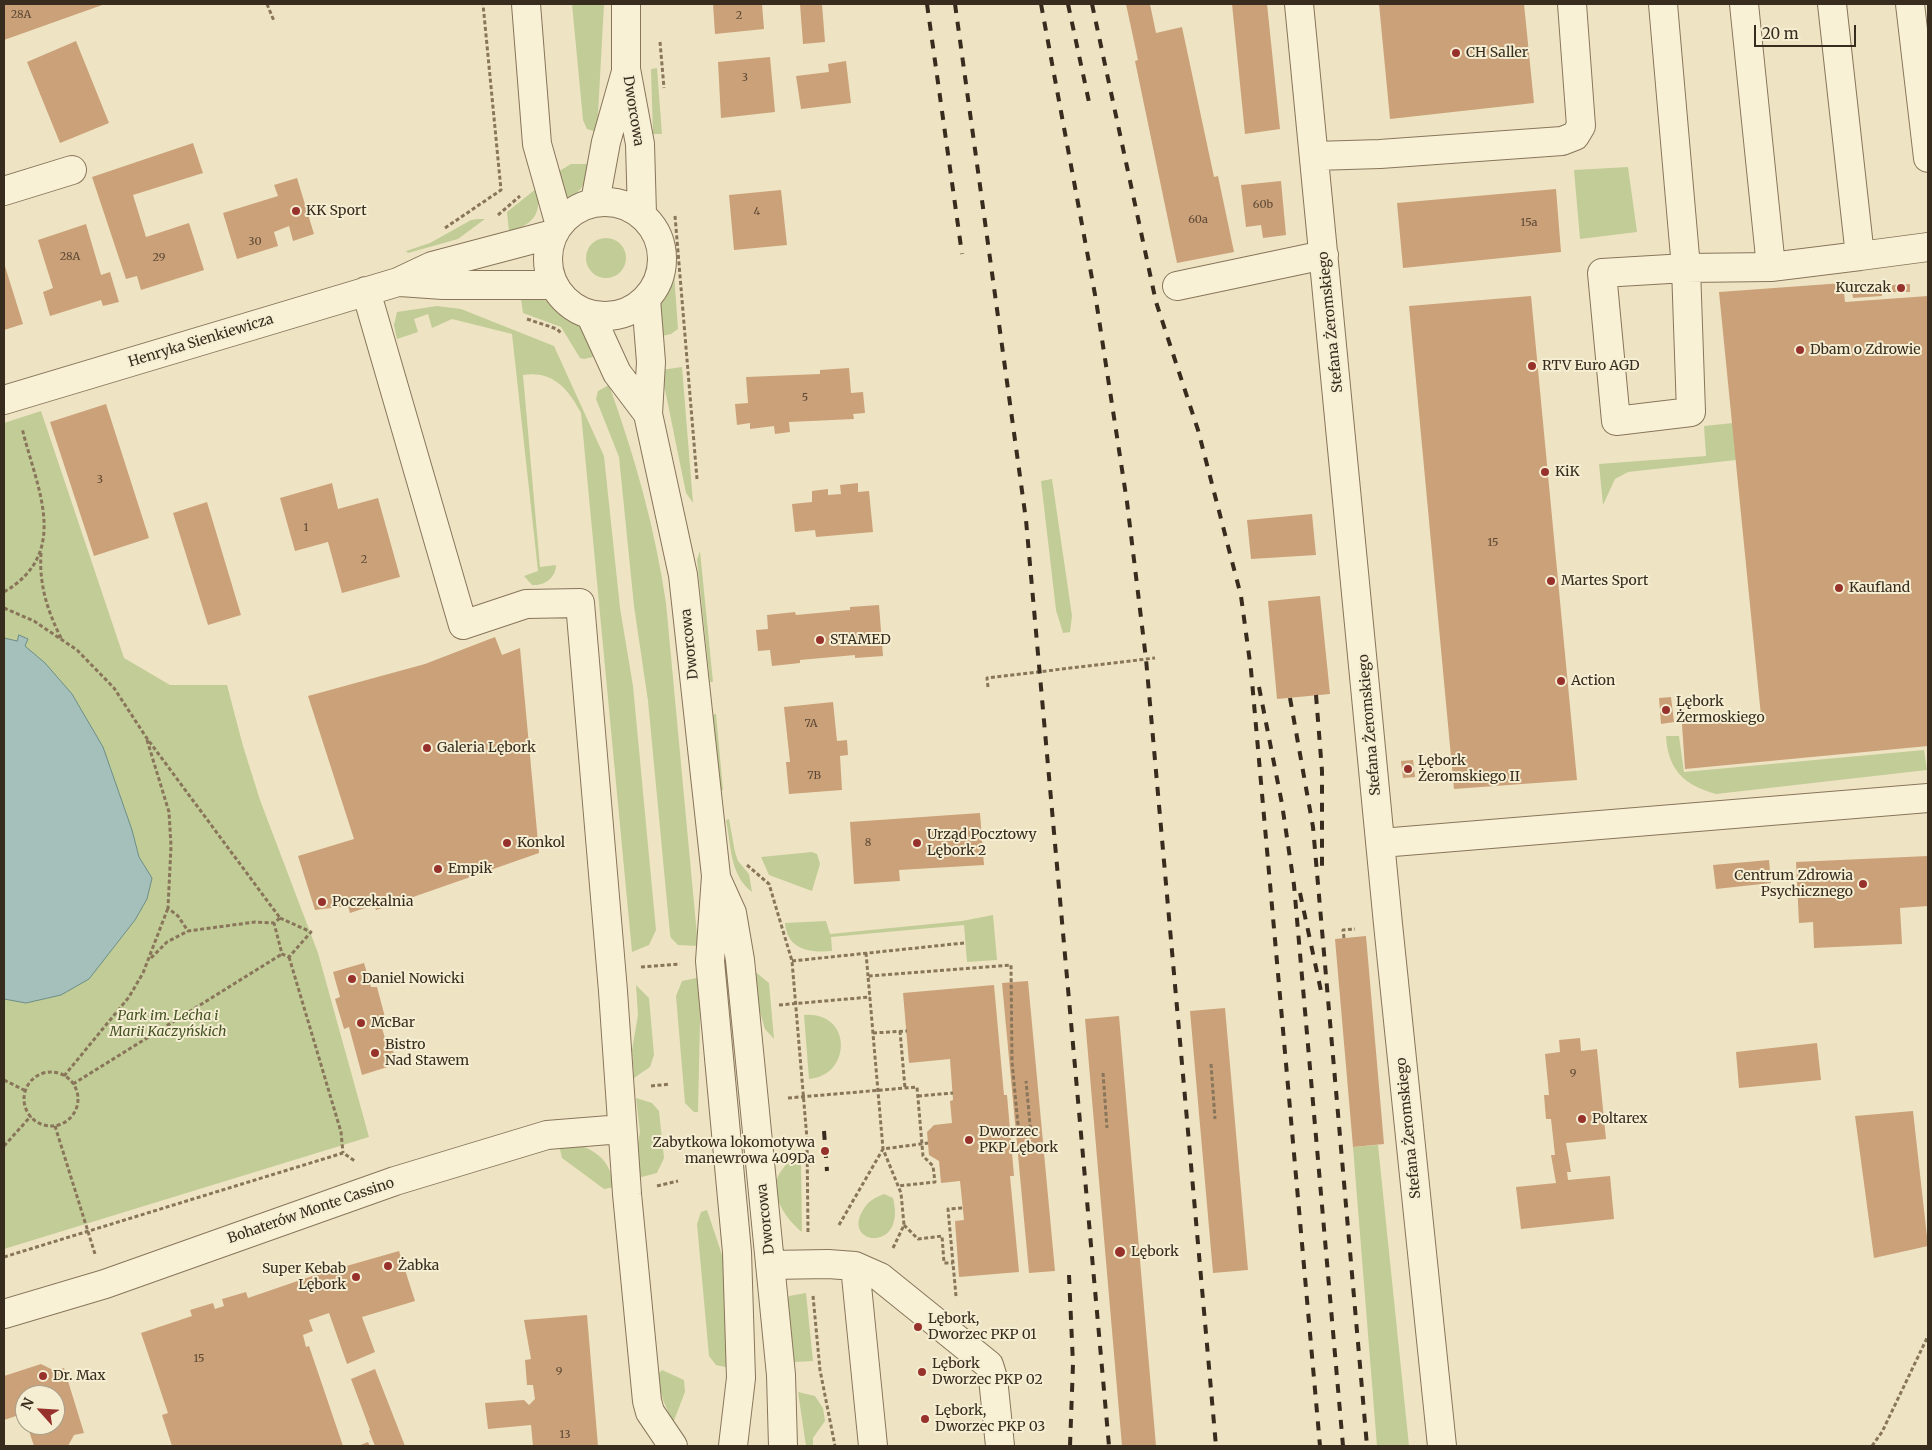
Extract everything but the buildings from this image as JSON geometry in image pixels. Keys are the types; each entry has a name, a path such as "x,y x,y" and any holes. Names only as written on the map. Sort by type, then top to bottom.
{"street":[{"path":"526,4 537,144 556,228"},
{"name":"Dworcowa","path":"626,4 626,69 640,144 642,214"},
{"name":"Stefana Żeromskiego","path":"1299,4 1442,1446"},
{"path":"1315,156 1380,154 1562,142 1575,136 1581,126 1572,4"},
{"path":"1663,4 1686,268 1691,412 1616,421 1602,273 1686,268 1771,267 1928,247"},
{"path":"1744,4 1771,267"},
{"path":"1832,4 1860,256"},
{"path":"1910,4 1928,158"},
{"name":"Dworcowa","path":"595,202 606,142 626,69"},
{"path":"4,191 72,170"},
{"path":"595,202 624,205 642,214 654,228 661,246 662,265 657,283 646,299 634,308 620,314 605,316 590,314 572,306 553,285 548,254 556,228 573,211 595,202"},
{"name":"Henryka Sienkiewicza","path":"4,400 398,282 432,266 556,228"},
{"path":"1177,286 1324,256"},
{"name":"Henryka Sienkiewicza","path":"398,282 443,285 553,285"},
{"path":"366,291 463,625 526,604 580,603 613,991 622,1128 647,1401 650,1412 673,1446"},
{"name":"Dworcowa","path":"646,299 651,362 648,414 683,575 716,876 710,961 737,1252 741,1369 740,1394 733,1446"},
{"name":"Dworcowa","path":"590,314 617,373 648,414"},
{"path":"1381,842 1928,798"},
{"name":"Dworcowa","path":"716,876 732,913 740,960 781,1382 783,1446"},
{"name":"Bohaterów Monte Cassino","path":"4,1314 105,1284 395,1181 547,1135 622,1128"},
{"path":"770,1265 854,1266 880,1277 985,1360 993,1378 1000,1446"},
{"path":"854,1266 873,1446"}],"path":[{"path":"267,4 274,21"},
{"path":"438,231 501,190 484,4"},
{"path":"660,41 665,97"},
{"path":"674,210 697,486"},
{"path":"21,427 42,501 46,528 41,552 40,573 43,594 49,615 62,640"},
{"path":"4,592 29,571 41,552"},
{"path":"4,608 34,621 77,650 114,688 146,737 280,918 311,932 289,957"},
{"path":"988,687 987,678 1154,658"},
{"path":"64,1076 129,997 148,960 168,908 171,846 169,812 146,737"},
{"path":"744,860 749,868 769,884 792,961 807,1139 810,1264 820,1370 835,1446"},
{"path":"168,908 178,916 188,931"},
{"path":"274,924 280,918"},
{"path":"148,960 167,942 188,931 255,922 274,924"},
{"path":"274,924 282,954"},
{"path":"1344,938 1343,930 1355,929"},
{"path":"792,961 964,943"},
{"path":"866,953 883,1149 898,1186 904,1225 892,1249"},
{"path":"282,954 289,957"},
{"path":"73,1084 282,954"},
{"path":"289,957 340,1132 343,1153 356,1162"},
{"path":"868,976 1012,965 1012,1062 1018,1136"},
{"path":"779,1005 870,997"},
{"path":"900,1031 905,1088"},
{"path":"873,1034 907,1031"},
{"path":"1211,1064 1216,1119"},
{"path":"56,1072 64,1076 73,1084 78,1098 77,1107 66,1122 55,1126 40,1124 30,1116 24,1104 26,1091 32,1080 39,1075 56,1072"},
{"path":"1103,1073 1107,1128"},
{"path":"4,1080 26,1091"},
{"path":"1010,1136 1031,1135 1026,1081"},
{"path":"788,1098 917,1087 923,1156 933,1166 935,1182 898,1186"},
{"path":"918,1096 953,1093"},
{"path":"4,1146 30,1116"},
{"path":"55,1126 88,1232"},
{"path":"883,1149 928,1143"},
{"path":"839,1225 883,1149"},
{"path":"4,1257 343,1153"},
{"path":"956,1297 948,1209 963,1208"},
{"path":"904,1225 918,1238 942,1236 944,1263 953,1263"},
{"path":"1872,1446 1882,1432 1928,1336"}],"green space":[{"path":"572,4 604,4 597,132 587,129 583,120"},
{"path":"657,68 662,134 653,134 651,69"},
{"path":"571,164 595,164 580,190 565,198 556,173"},
{"path":"1628,167 1637,232 1580,239 1574,170"},
{"path":"537,188 538,204 534,217 525,225 509,231 507,212"},
{"path":"485,219 458,239 408,253 406,251 430,243 471,220"},
{"path":"610,238 617,241 623,247 626,258 625,266 617,275 610,278 602,278 595,275 587,266 586,254 589,247 598,239"},
{"path":"673,259 678,329 671,334 657,337 658,305 671,271"},
{"path":"520,292 547,301 567,314 583,331 597,356 580,358 561,327 523,313"},
{"path":"437,306 461,309 554,346 604,456 620,608 633,686 656,930 649,945 632,952 581,413 565,389 551,378 533,374 523,375 540,567 556,565 554,574 545,583 532,585 524,576 538,571 512,334 452,319 432,328 428,314 414,319 418,332 397,339 394,325 397,312"},
{"path":"682,367 693,503 686,493 661,370"},
{"path":"609,385 643,493 656,547 666,603 698,946 678,945 671,938 670,934 648,701 634,606 619,457 596,399 598,391"},
{"name":"Park im. Lecha i Marii Kaczyńskich","path":"41,411 124,658 170,685 227,685 260,800 318,953 369,1137 4,1249 4,423"},
{"path":"1733,423 1736,460 1628,472 1615,479 1603,505 1599,464 1706,456 1704,426"},
{"path":"1052,479 1072,616 1070,632 1063,633 1056,610 1041,481"},
{"path":"700,551 713,682 710,682 697,560"},
{"path":"716,714 723,790 721,790 713,715"},
{"path":"1666,736 1679,736 1684,772 1924,750 1927,770 1716,794 1695,786 1680,774 1670,758"},
{"path":"729,819 735,852 738,861 749,874 752,892 739,878 735,869 726,820"},
{"path":"812,852 817,854 820,864 812,891 769,875 761,857"},
{"path":"993,915 997,960 967,962 964,925 831,937 832,951 816,951 801,948 795,944 790,939 785,923 826,921 830,934 962,921"},
{"path":"753,970 769,983 774,1039 765,1029 752,985"},
{"path":"701,977 698,1112 694,1112 685,1103 676,996 682,981"},
{"path":"636,985 649,998 654,1055 650,1067 634,1078 632,1050 638,1015"},
{"path":"804,1015 820,1016 831,1023 838,1033 841,1044 839,1056 833,1067 823,1075 809,1079"},
{"path":"636,1098 652,1103 659,1111 664,1158 657,1173 638,1178 637,1149 640,1132"},
{"path":"558,1141 579,1145 596,1153 608,1166 614,1187 604,1189 562,1158"},
{"path":"1378,1145 1409,1446 1377,1446 1353,1147"},
{"path":"801,1161 802,1232 786,1215 779,1201 776,1187 777,1179 788,1162"},
{"path":"884,1194 893,1198 895,1216 891,1228 884,1236 875,1238 867,1236 860,1231 859,1222 863,1210 872,1200"},
{"path":"707,1210 724,1261 730,1368 716,1365 709,1356 697,1224 701,1212"},
{"path":"806,1293 813,1361 794,1362 786,1302 789,1296"},
{"path":"662,1370 684,1380 685,1392 673,1423 663,1400 657,1379 657,1375"},
{"path":"798,1392 815,1396 823,1408 825,1421 813,1438 813,1446 806,1446"}],"water":[{"path":"19,635 28,639 25,646 45,663 72,694 103,747 132,830 139,857 152,878 147,899 135,920 89,979 61,995 26,1003 4,999 4,638 17,641"}],"railway":[{"path":"927,4 962,254"},
{"path":"955,4 1026,520 1109,1446"},
{"path":"1041,4 1096,300 1127,502 1146,659 1216,1446"},
{"path":"1068,4 1089,102"},
{"path":"1092,4 1156,302 1198,430 1241,596 1251,670 1320,1446"},
{"path":"1259,687 1282,804 1294,885 1343,1446"},
{"path":"1316,695 1322,771 1322,866"},
{"path":"1290,698 1313,827 1367,1446"},
{"path":"1300,893 1321,991"},
{"path":"824,1131 827,1171"},
{"path":"1069,1275 1073,1364 1070,1446"}],"place":[{"name":"CH Saller","path":"1456,53"},
{"name":"KK Sport","path":"296,211"},
{"name":"Kurczak","path":"1901,288"},
{"name":"Dbam o Zdrowie","path":"1800,350"},
{"name":"RTV Euro AGD","path":"1532,366"},
{"name":"KiK","path":"1545,472"},
{"name":"Martes Sport","path":"1551,581"},
{"name":"Kaufland","path":"1839,588"},
{"name":"STAMED","path":"820,640"},
{"name":"Action","path":"1561,681"},
{"name":"Lębork Żermoskiego","path":"1666,710"},
{"name":"Galeria Lębork","path":"427,748"},
{"name":"Lębork Żeromskiego II","path":"1408,769"},
{"name":"Konkol","path":"507,843"},
{"name":"Urząd Pocztowy Lębork 2","path":"917,843"},
{"name":"Empik","path":"438,869"},
{"name":"Centrum Zdrowia Psychicznego","path":"1863,884"},
{"name":"Poczekalnia","path":"322,902"},
{"name":"Daniel Nowicki","path":"352,979"},
{"name":"McBar","path":"361,1023"},
{"name":"Bistro Nad Stawem","path":"375,1053"},
{"name":"Poltarex","path":"1582,1119"},
{"name":"Dworzec PKP Lębork","path":"969,1140"},
{"name":"Zabytkowa lokomotywa manewrowa 409Da","path":"825,1151"},
{"name":"Lębork","path":"1120,1252"},
{"name":"Żabka","path":"388,1266"},
{"name":"Super Kebab Lębork","path":"356,1277"},
{"name":"Lębork, Dworzec PKP 01","path":"918,1327"},
{"name":"Lębork Dworzec PKP 02","path":"922,1372"},
{"name":"Dr. Max","path":"43,1376"},
{"name":"Lębork, Dworzec PKP 03","path":"925,1419"}]}
